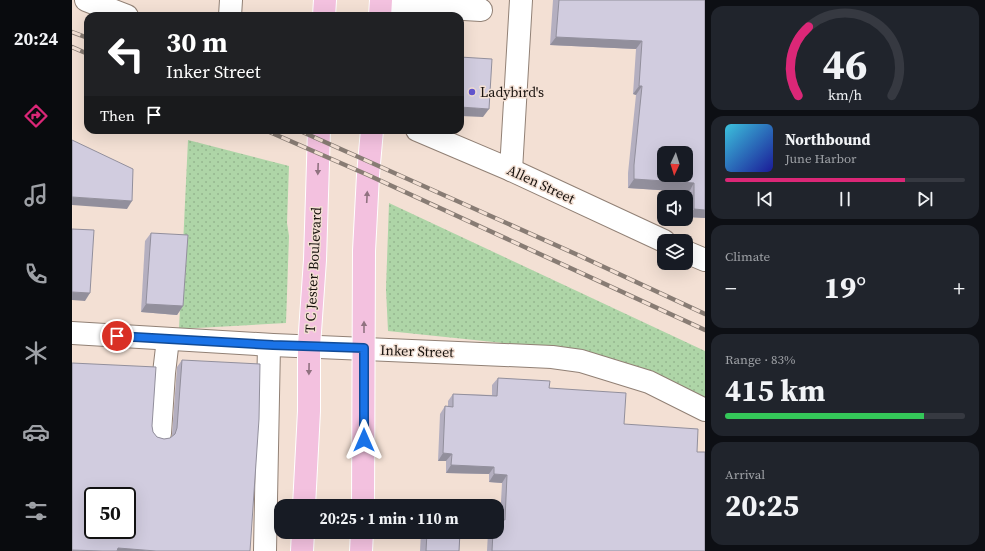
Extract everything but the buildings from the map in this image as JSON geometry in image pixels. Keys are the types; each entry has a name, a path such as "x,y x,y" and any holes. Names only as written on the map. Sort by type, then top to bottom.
{"main road":[{"path":"324,12 325,0"},
{"name":"T C Jester Boulevard","path":"304,499 315,260 318,134"},
{"path":"363,499 364,251 372,134"},
{"path":"302,551 303,539"},
{"path":"360,551 361,539"}],"street":[{"path":"86,0 117,12"},
{"path":"230,12 231,0"},
{"path":"511,170 522,0"},
{"path":"380,7 481,10"},
{"name":"Allen Street","path":"426,134 511,170 657,238"},
{"path":"693,255 705,260"},
{"name":"Inker Street","path":"72,333 269,345 552,356 581,361 649,382 705,410"},
{"path":"160,433 168,339"},
{"path":"265,551 269,345"}],"green space":[{"path":"188,140 289,166 287,223 289,236 286,323 179,329"},
{"path":"389,203 705,351 705,399 656,375 618,360 579,351 388,331 386,289"}],"railway":[{"path":"72,32 84,36"},
{"path":"72,47 84,52"},
{"path":"274,134 368,175 705,330"},
{"path":"307,134 578,255 705,314"}],"place":[{"name":"Ladybird's","path":"472,92"}],"route":[{"path":"117,336 273,345 364,348 364,440"}]}
